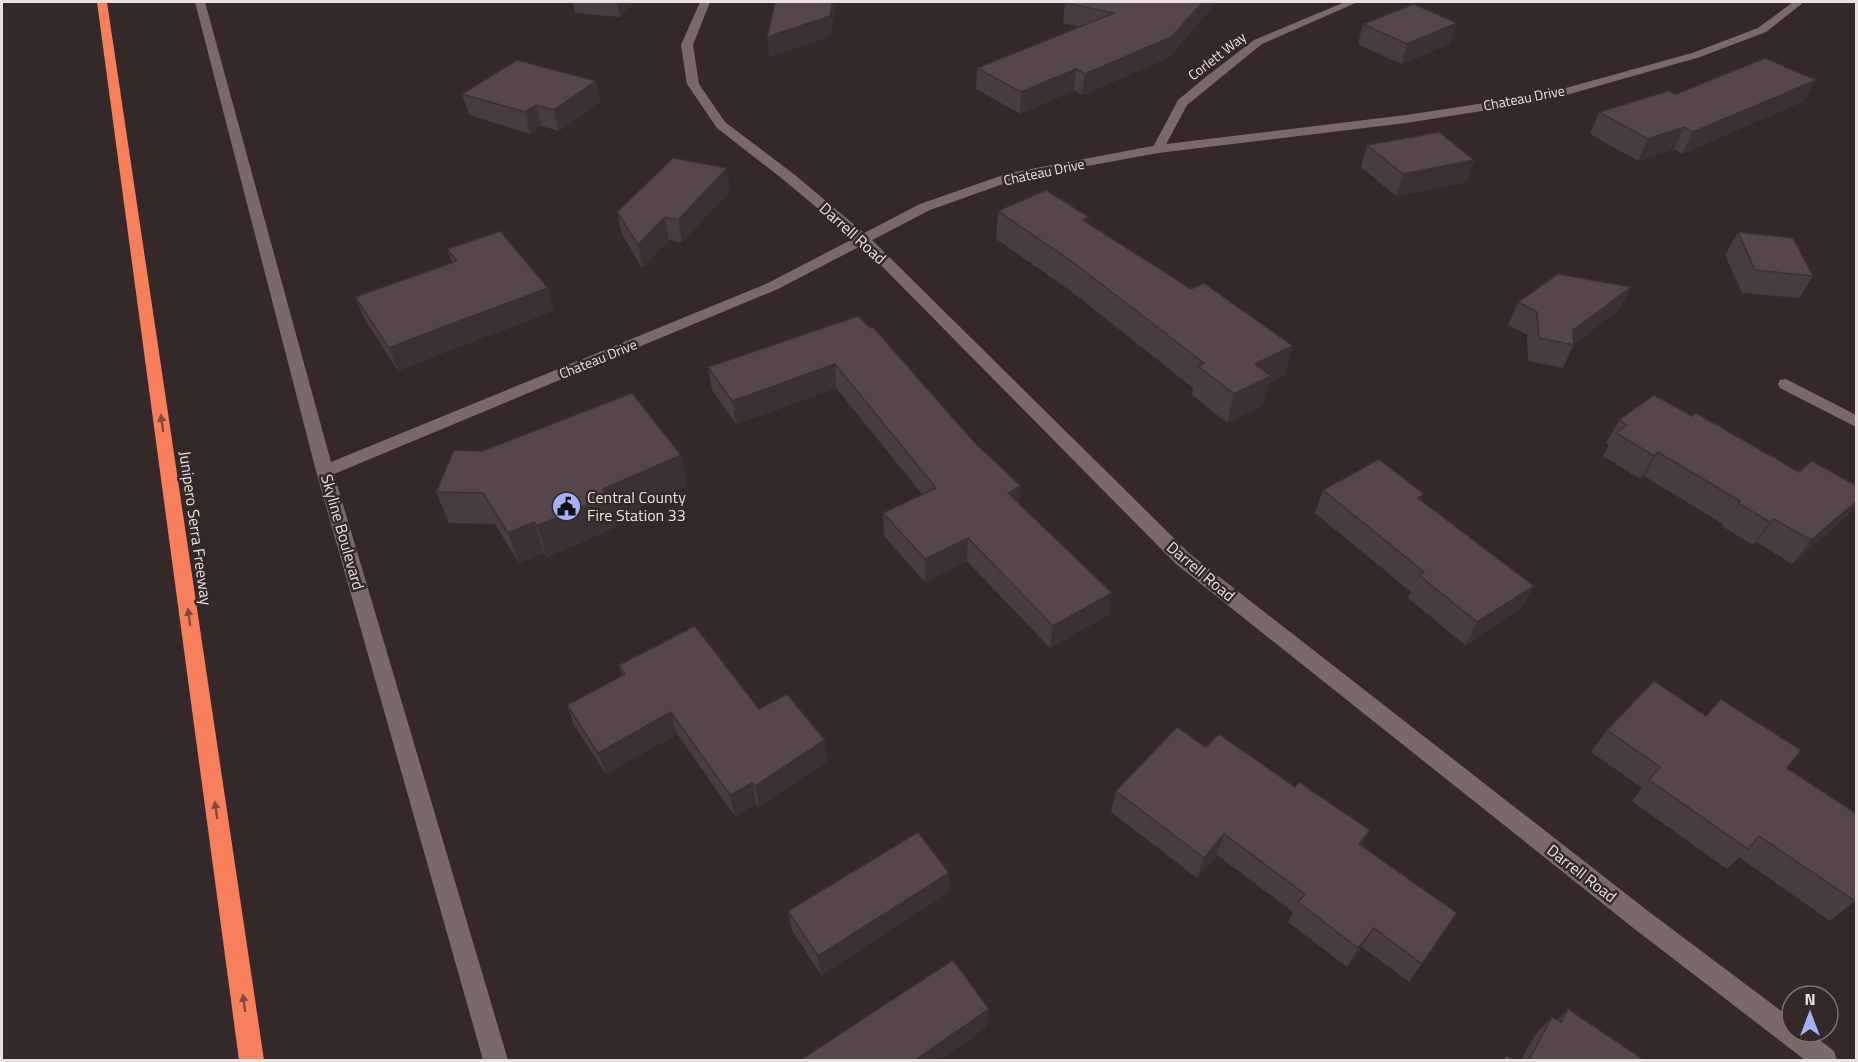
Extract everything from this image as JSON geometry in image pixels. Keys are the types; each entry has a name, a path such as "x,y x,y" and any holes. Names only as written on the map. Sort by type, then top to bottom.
{"highway":[{"name":"Junipero Serra Freeway","path":"102,2 252,1060"}],"street":[{"name":"Skyline Boulevard","path":"200,2 325,471 496,1060"},
{"name":"Darrell Road","path":"705,2 687,45 693,84 721,125 790,178 864,240 1183,559 1640,919 1825,1060"},
{"name":"Corlett Way","path":"1158,149 1182,103 1258,42 1353,2"},
{"name":"Chateau Drive","path":"325,471 774,286 925,207 1014,176 1158,149 1406,118 1545,97 1707,51 1762,30 1799,2"},
{"path":"1786,384 1857,422"}],"building":[{"path":"775,2 832,2 830,16 767,37"},
{"path":"1065,2 1203,2 1171,37 1085,74 1076,69 1021,92 977,68 1114,13"},
{"path":"1414,4 1457,23 1407,44 1363,24"},
{"path":"1765,58 1816,80 1693,132 1684,127 1648,139 1599,112 1668,91 1676,94"},
{"path":"517,60 596,81 554,110 536,105 525,112 462,94"},
{"path":"1439,132 1474,160 1403,174 1367,145"},
{"path":"673,158 727,168 678,220 665,217 638,245 617,212"},
{"path":"1046,190 1089,217 1083,220 1191,289 1204,283 1293,346 1255,364 1271,376 1234,394 1198,366 1204,363 1074,263 998,211"},
{"path":"500,231 548,288 389,348 355,297 457,261 447,249"},
{"path":"1738,232 1793,238 1813,276 1755,270"},
{"path":"1558,274 1631,287 1573,330 1574,345 1539,338 1537,312 1518,302"},
{"path":"858,316 870,328 873,327 975,443 1021,486 1008,493 1112,593 1053,626 968,538 925,559 883,513 936,488 835,364 732,401 708,367"},
{"path":"632,393 681,455 603,489 608,496 537,526 534,522 508,533 483,493 436,492 454,450 482,451"},
{"path":"1654,395 1692,416 1696,413 1799,472 1812,461 1857,486 1857,501 1811,540 1774,519 1770,522 1738,503 1740,501 1658,452 1654,456 1616,433 1627,425 1619,420"},
{"path":"1379,459 1424,494 1418,498 1534,586 1477,622 1419,575 1424,572 1323,490"},
{"path":"695,626 759,709 787,694 825,740 755,786 752,783 730,795 671,712 598,753 567,705 625,674 619,665"},
{"path":"1654,681 1706,716 1721,699 1801,750 1787,768 1857,814 1857,899 1855,901 1759,836 1748,849 1649,780 1660,767 1607,730"},
{"path":"1177,727 1206,747 1219,734 1295,787 1299,782 1370,830 1359,844 1457,913 1422,964 1374,928 1358,948 1298,902 1305,894 1224,834 1204,858 1116,791"},
{"path":"918,832 949,873 818,956 788,911"},
{"path":"953,960 989,1009 915,1060 800,1060"},
{"path":"1568,1009 1644,1060 1529,1060 1552,1017 1561,1022"},
{"path":"1506,1055 1513,1060 1503,1060"}],"place":[{"name":"Central County Fire Station 33","path":"566,506"}]}
